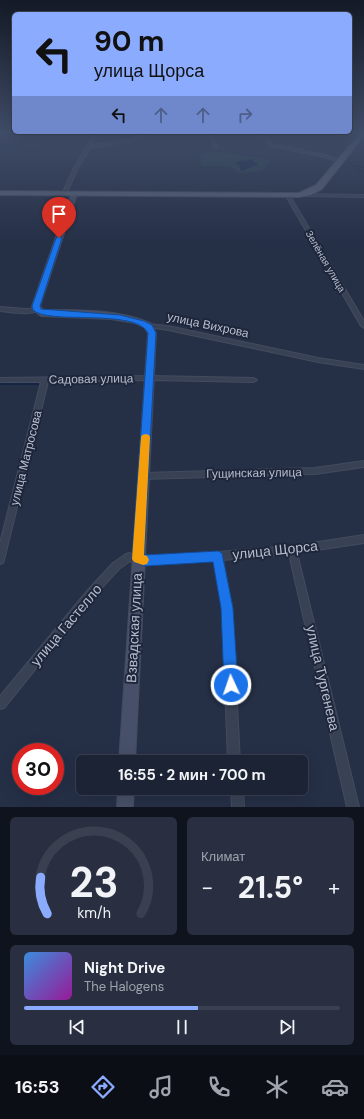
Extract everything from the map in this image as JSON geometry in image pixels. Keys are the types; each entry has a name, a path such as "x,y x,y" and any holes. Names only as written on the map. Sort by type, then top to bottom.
{"main road":[{"path":"0,193 288,196 299,195 315,190 333,169"}],"street":[{"path":"64,194 76,169"},
{"path":"37,310 36,306 74,194"},
{"path":"299,195 364,196"},
{"name":"Зелёная улица","path":"288,196 364,326"},
{"name":"улица Вихрова","path":"0,310 37,310 41,313 120,318 141,322 149,326 168,328 318,360 364,367"},
{"name":"Взвадская улица","path":"127,755 150,378 152,333 149,326"},
{"name":"Садовая улица","path":"0,380 150,378 254,380"},
{"name":"улица Матросова","path":"0,560 45,380"},
{"name":"Гущинская улица","path":"143,476 315,471 364,464"},
{"name":"улица Щорса","path":"138,559 146,561 292,550 364,539"},
{"name":"улица Тургенева","path":"292,550 353,807"},
{"path":"218,556 227,608 234,755"},
{"name":"улица Гастелло","path":"0,704 116,566 129,557 138,559"},
{"path":"125,807 126,795"},
{"path":"237,795 238,807"}],"shaded area":[{"path":"234,169 265,169 260,171 240,173"}],"waterway":[{"path":"357,169 364,173"},
{"path":"0,384 38,384"}],"slow traffic":[{"path":"143,560 138,559 146,437"}],"route":[{"path":"59,238 36,306 37,310 41,313 90,315 141,322 149,326 152,333 138,559 146,561 218,556 227,608 231,685"}]}
